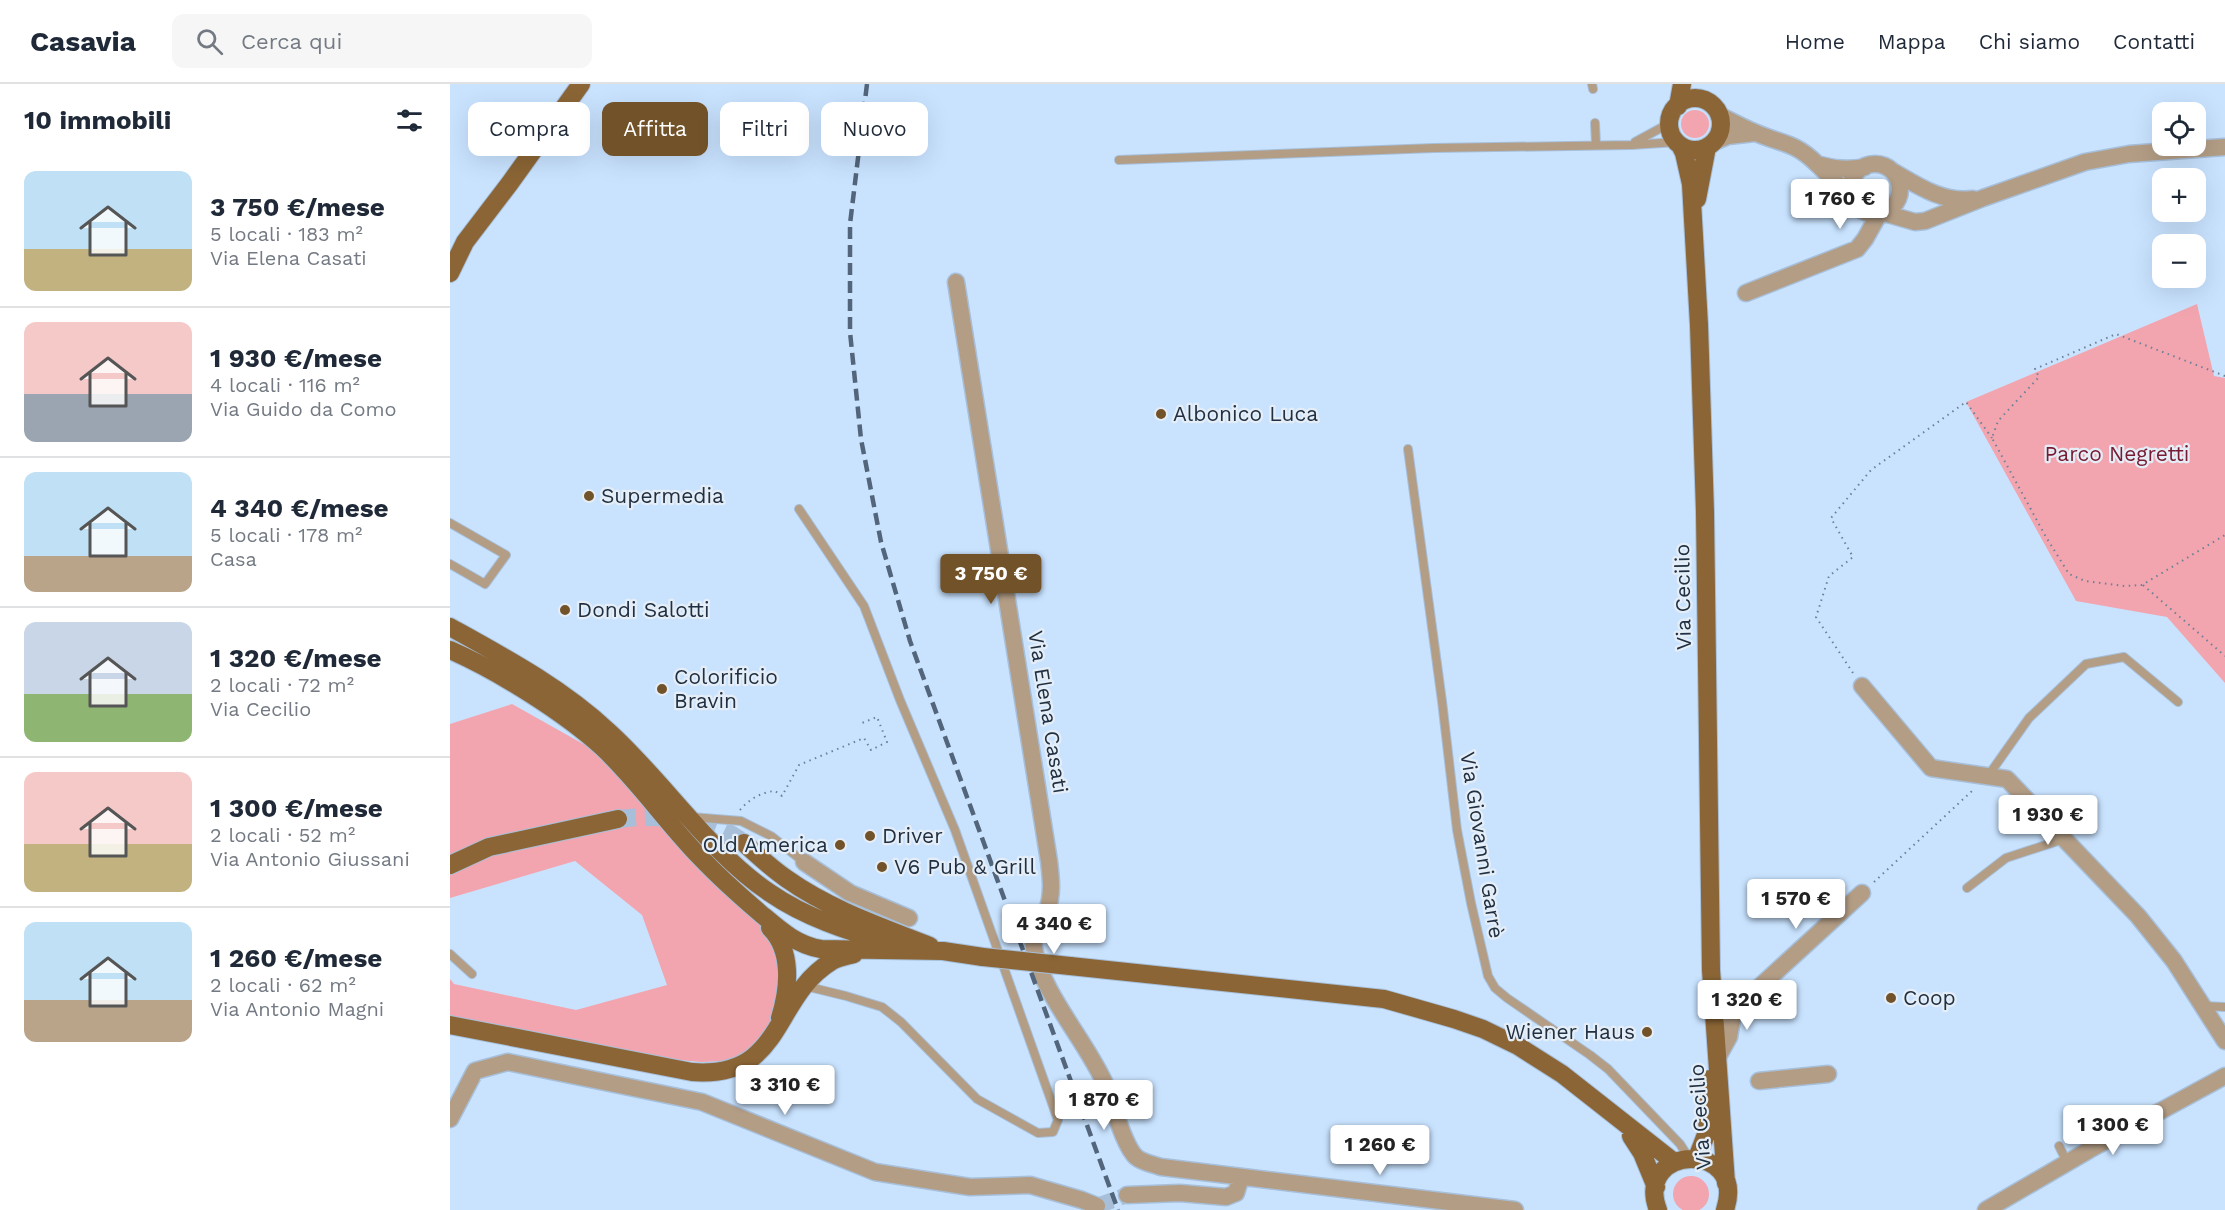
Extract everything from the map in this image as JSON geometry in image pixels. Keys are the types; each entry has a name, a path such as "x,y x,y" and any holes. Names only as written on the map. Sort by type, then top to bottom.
{"main road":[{"path":"450,273 465,242 581,84"},
{"path":"1678,106 1694,99 1706,101 1712,105 1719,115 1721,128 1710,145 1694,150 1678,143 1671,132 1671,116 1678,106 1682,84"},
{"path":"1698,84 1706,101"},
{"name":"Via Cecilio","path":"1653,1201 1660,1176 1686,1159 1705,1140 1708,1120 1713,982 1705,512 1699,325 1691,184 1684,153 1678,143"},
{"name":"Via Cecilio","path":"1693,219 1710,145"},
{"path":"452,626 563,693 588,712 626,748 737,866 785,903 812,929 821,949 805,986"},
{"path":"450,650 500,677 575,725 602,747 627,772 699,856 775,933 783,946 786,981 784,1005 777,1028"},
{"path":"450,865 489,847 618,819"},
{"path":"744,843 788,880 849,913 919,946"},
{"path":"739,895 789,936 805,946 821,949 919,946"},
{"path":"785,903 830,924 863,936 943,951 1384,999 1454,1019 1483,1029 1518,1046 1562,1074 1621,1122 1686,1159 1713,1165 1721,1173 1728,1200"},
{"path":"450,1025 711,1074 728,1070 751,1059 770,1041 805,986 820,970 834,960 870,949"},
{"name":"Via Cecilio","path":"1713,982 1728,1200"},
{"path":"1621,1122 1642,1152 1653,1201"}],"street":[{"path":"1719,115 1756,133 1786,142 1806,153 1854,202 1870,214 1882,213 1915,222 1925,221 2085,162 2128,154 2225,147"},
{"path":"1710,145 1728,136 1756,133"},
{"path":"1817,164 1849,170 1876,164 1883,165 1928,191 1951,199 1983,198"},
{"path":"1838,257 1854,242 1859,232 1859,215 1851,182 1864,167"},
{"path":"1746,293 1857,249 1882,213 1894,206 1899,199 1899,182 1894,172"},
{"name":"Via Elena Casati","path":"956,282 1052,884 1050,900 1043,920 1035,933 1033,947 1045,980 1105,1083 1128,1145 1136,1156 1161,1167 1240,1177"},
{"path":"1862,686 1931,768 2007,779 2138,916 2174,961 2225,1041"},
{"path":"804,862 850,893 909,918"},
{"path":"1719,1055 1729,1037 1733,1014 1862,893"},
{"path":"1713,982 1734,992 1754,992"},
{"path":"450,1119 475,1071 508,1062 702,1102 875,1172 970,1186 1030,1185 1096,1208"},
{"path":"1760,1081 1828,1074"},
{"path":"1986,1210 2067,1162 2085,1142 2225,1076"},
{"path":"1139,1200 1180,1193 1226,1197 1238,1190 1240,1177 1515,1210"}],"lane":[{"path":"1594,123 1596,145"},
{"path":"1119,160 1434,148 1631,146 1670,123"},
{"path":"1632,144 1678,143"},
{"name":"Via Giovanni Garrè","path":"1408,449 1457,831 1488,976 1507,998 1590,1054 1608,1069 1680,1144 1686,1159"},
{"path":"799,509 864,606 900,700 955,830 1018,1005 1058,1120 1053,1132 1038,1133 976,1099 901,1022 882,1007 805,986"},
{"path":"450,523 506,555 485,584 450,564"},
{"path":"1988,776 2029,718 2086,664 2124,657 2178,702"},
{"path":"671,823 690,817 741,821 771,836 804,862"},
{"path":"1967,888 2006,858 2064,839"},
{"path":"909,918 919,946"},
{"path":"450,954 472,974"},
{"path":"2204,1006 2225,1007"},
{"path":"2059,1146 2067,1162"}],"path":[{"path":"1992,438 1998,421 2039,376 2035,369 2116,334 2225,376"},
{"path":"1862,686 1816,617 1829,576 1854,557 1831,518 1870,470 1966,402 1992,438 2069,574 2085,581 2124,586 2142,585 2225,535"},
{"path":"2142,585 2225,656"},
{"path":"741,821 738,812 748,801 769,792 776,791 782,796 799,765 864,738 871,750 887,742 877,717 862,723"},
{"path":"1862,893 1988,776"}],"green space":[{"path":"1695,110 1705,114 1709,124 1705,134 1695,138 1685,134 1681,124 1685,114"},
{"name":"Parco Negretti","path":"2197,304 2214,376 2225,378 2225,683 2167,617 2076,601 1966,402"},
{"path":"512,704 610,759 770,931 781,969 774,1016 753,1047 742,1056 727,1061 701,1062 667,1059 450,1016 450,979 454,984 576,1010 667,985 642,915 575,861 450,898 450,724"},
{"path":"1684,1177 1698,1177 1708,1187 1708,1201 1698,1211 1684,1211 1674,1201 1674,1187"}],"tunnel":[{"path":"618,819 650,817 684,819 716,828 744,843"},
{"path":"1097,1206 1127,1195"}],"railway":[{"path":"867,84 850,224 850,332 861,439 881,542 910,641 1118,1210"}],"place":[{"name":"Albonico Luca","path":"1161,414"},
{"name":"Supermedia","path":"589,496"},
{"name":"Dondi Salotti","path":"565,610"},
{"name":"Colorificio Bravin","path":"662,689"},
{"name":"Driver","path":"870,836"},
{"name":"Old America","path":"840,845"},
{"name":"V6 Pub & Grill","path":"882,867"},
{"name":"Coop","path":"1891,998"},
{"name":"Wiener Haus","path":"1647,1032"}]}
